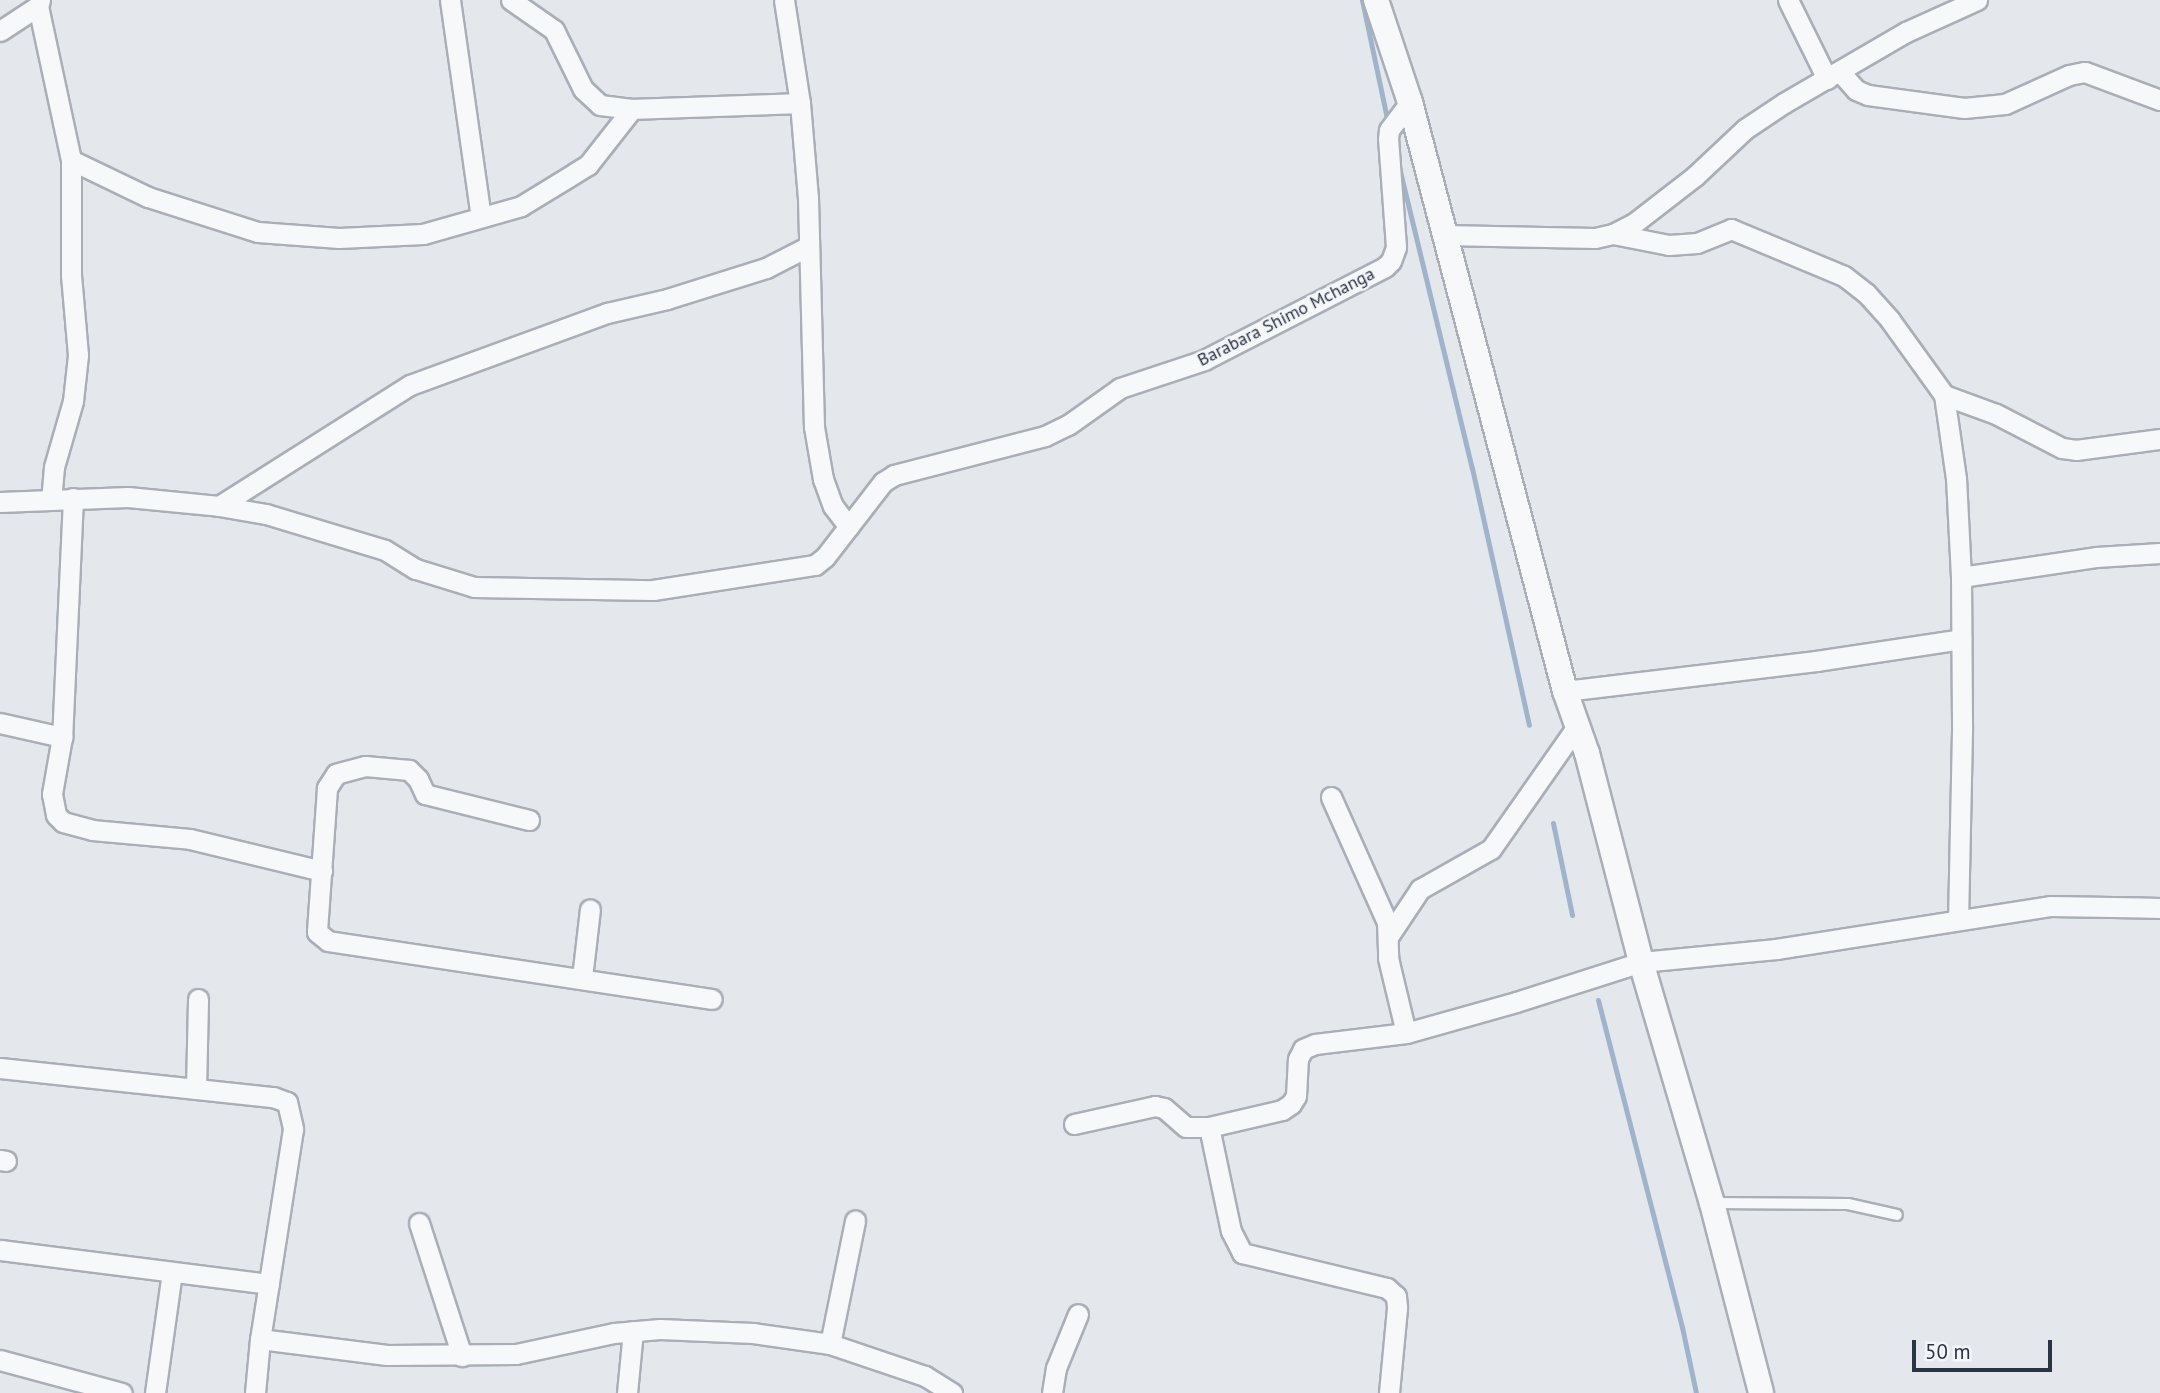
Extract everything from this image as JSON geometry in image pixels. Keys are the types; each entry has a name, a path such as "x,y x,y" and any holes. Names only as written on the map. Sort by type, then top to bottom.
{"street":[{"path":"450,0 481,217"},
{"path":"510,0 554,30 590,98 600,105 632,109 800,103"},
{"path":"783,0 800,103 809,246 814,427 823,479 833,506 849,527"},
{"path":"1376,0 1410,102 1565,691 1712,1203 1760,1393"},
{"path":"1788,0 1833,76 1868,95 1964,108 2005,104 2069,75 2085,72 2160,100"},
{"path":"1443,235 1595,238 1613,234 1633,224 1695,176 1745,129 1906,32 1977,0"},
{"path":"0,31 39,3 71,160 71,275 78,355 74,401 54,467 51,500"},
{"name":"Barabara Shimo Mchanga","path":"0,502 128,497 219,506 267,514 385,550 416,569 474,587 653,590 802,569 825,557 883,482 894,475 1045,436 1068,425 1120,388 1204,360 1385,267 1391,261 1396,247 1388,139 1390,130 1410,102"},
{"path":"71,160 148,197 258,232 339,238 423,234 521,205 588,164 632,109"},
{"path":"1613,234 1669,245 1697,243 1731,229 1844,276 1866,293 1890,320 1944,396 1955,466 1961,577 1962,732 1958,919"},
{"path":"219,506 410,385 607,313 667,299 766,268 809,246"},
{"path":"1944,396 1996,414 2062,448 2076,450 2160,439"},
{"path":"73,498 62,737 52,794 56,815 63,822 92,831 190,839 322,871"},
{"path":"1961,577 2096,557 2160,553"},
{"path":"1565,691 1816,661 1961,639"},
{"path":"0,723 62,737"},
{"path":"1388,937 1420,889 1491,849 1577,726"},
{"path":"529,820 425,794 418,779 409,770 365,766 336,774 330,780 317,932 328,941 712,999"},
{"path":"1331,797 1387,922 1390,971 1406,1033"},
{"path":"1074,1124 1155,1106 1164,1108 1186,1127 1209,1128 1282,1111 1296,1096 1298,1059 1303,1049 1315,1044 1406,1033 1516,1002 1641,962 1776,949 2050,906 2160,908"},
{"path":"583,978 590,909"},
{"path":"196,1089 198,999"},
{"path":"0,1068 273,1097 287,1102 293,1129 260,1339 255,1393"},
{"path":"1209,1128 1231,1231 1242,1253 1388,1288 1396,1296 1389,1393"},
{"path":"830,1344 855,1221"},
{"path":"419,1223 462,1356"},
{"path":"0,1250 269,1284"},
{"path":"155,1393 173,1272"},
{"path":"1052,1393 1056,1368 1078,1314"},
{"path":"260,1339 387,1355 462,1356 529,1353 633,1331 660,1328 753,1333 830,1344 925,1377 952,1393"},
{"path":"627,1393 633,1331"},
{"path":"0,1360 122,1393"}],"lane":[{"path":"1712,1203 1848,1204 1897,1215"}],"waterway":[{"path":"1362,0 1388,123"},
{"path":"1399,167 1472,468 1529,725"},
{"path":"1553,823 1572,915"},
{"path":"1598,1000 1682,1327 1696,1393"}]}
